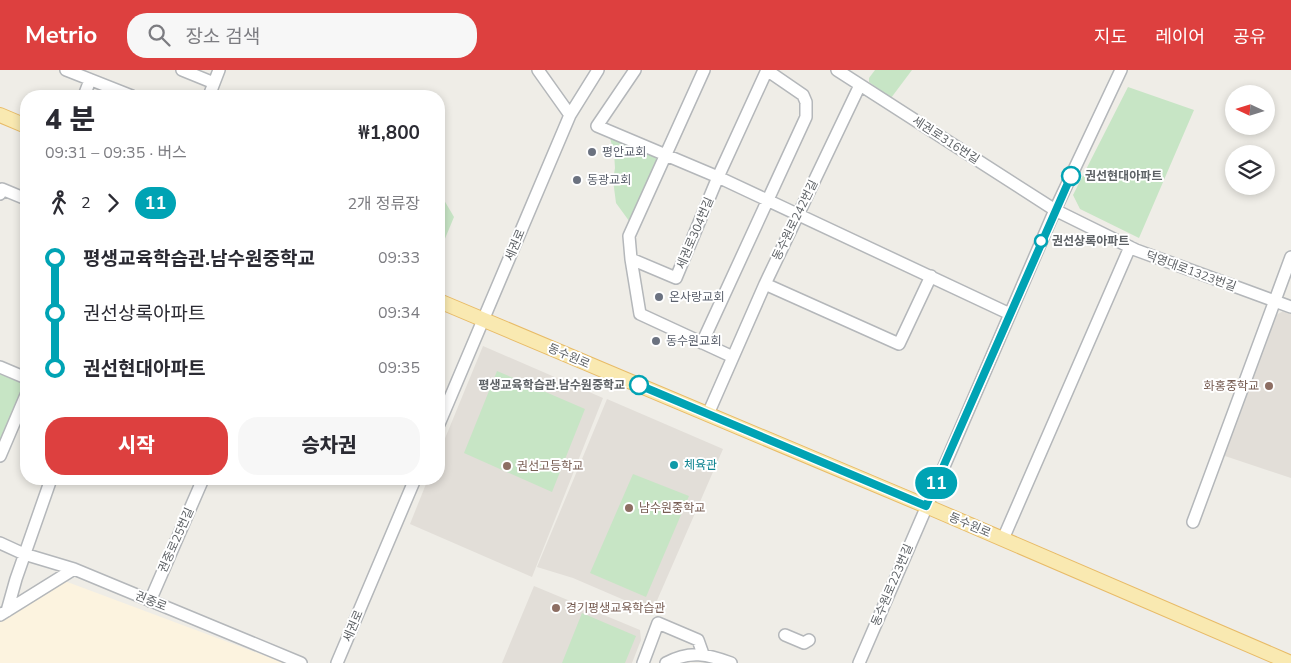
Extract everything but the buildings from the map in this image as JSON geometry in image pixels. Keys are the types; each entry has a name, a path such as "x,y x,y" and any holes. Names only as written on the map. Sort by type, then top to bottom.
{"main road":[{"path":"2,116 20,124"},
{"name":"동수원로","path":"445,304 926,506 1291,663"}],"street":[{"path":"66,70 116,90"},
{"path":"182,70 214,83"},
{"path":"211,90 219,70"},
{"path":"538,70 570,114"},
{"name":"세권로","path":"445,410 570,114 598,70"},
{"path":"635,70 597,126 718,177 1010,314"},
{"path":"704,70 629,236 631,259 640,314 733,357"},
{"name":"세권로304번길","path":"631,259 676,278 718,177 768,70 803,95 806,102 806,117 702,343"},
{"name":"세권로316번길","path":"838,70 1055,210"},
{"name":"동수원로223번길","path":"859,663 1055,210 1121,70"},
{"path":"86,90 90,80"},
{"name":"동수원로242번길","path":"708,414 765,284 860,85"},
{"path":"0,194 2,189 20,196"},
{"name":"덕영대로1323번길","path":"1055,210 1130,247 1291,307"},
{"name":"동수원로","path":"1003,539 1130,247"},
{"path":"1193,522 1291,257"},
{"path":"765,284 899,344 930,276"},
{"path":"0,367 20,375"},
{"path":"0,456 20,409"},
{"path":"3,613 49,485"},
{"name":"권중로25번길","path":"150,601 200,485"},
{"name":"세권로","path":"337,663 412,485"},
{"name":"권중로","path":"0,544 74,570 301,663"},
{"path":"3,613 74,570"},
{"path":"642,663 658,623 698,640 703,654"},
{"path":"785,635 804,643 809,640"},
{"path":"666,663 688,655 703,654 731,663"}],"shaded area":[{"name":"화홍중학교","path":"1283,311 1291,314 1291,478 1222,455 1273,317"},
{"name":"권선고등학교","path":"483,346 603,398 532,577 410,524 426,485 445,485 445,438"},
{"name":"남수원중학교","path":"607,399 723,449 652,612 573,578 537,567"},
{"path":"62,580 284,663 0,663 0,622"},
{"name":"경기평생교육학습관","path":"534,586 640,630 641,640 632,663 502,663"}],"green space":[{"path":"875,70 912,70 891,98 869,82 869,78"},
{"path":"1128,87 1194,110 1139,238 1080,209 1073,195"},
{"path":"609,134 664,157 632,225 616,203 613,180 615,168 614,153"},
{"path":"445,202 454,217 445,239"},
{"path":"497,371 585,409 552,492 464,453"},
{"path":"0,374 20,382 20,401 3,440 0,441"},
{"path":"633,474 689,496 646,597 590,573"},
{"path":"582,613 636,636 625,663 562,663"}],"bus line":[{"name":"11","path":"639,385 926,506 1071,176"}],"place":[{"name":"평안교회","path":"592,152"},
{"name":"권선현대아파트","path":"1071,176"},
{"name":"동광교회","path":"577,180"},
{"name":"권선상록아파트","path":"1041,241"},
{"name":"온사랑교회","path":"659,297"},
{"name":"동수원교회","path":"656,341"},
{"name":"평생교육학습관.남수원중학교","path":"639,385"},
{"name":"화홍중학교","path":"1269,386"},
{"name":"체육관","path":"674,465"},
{"name":"권선고등학교","path":"507,466"},
{"name":"남수원중학교","path":"629,508"},
{"name":"경기평생교육학습관","path":"556,608"}]}
